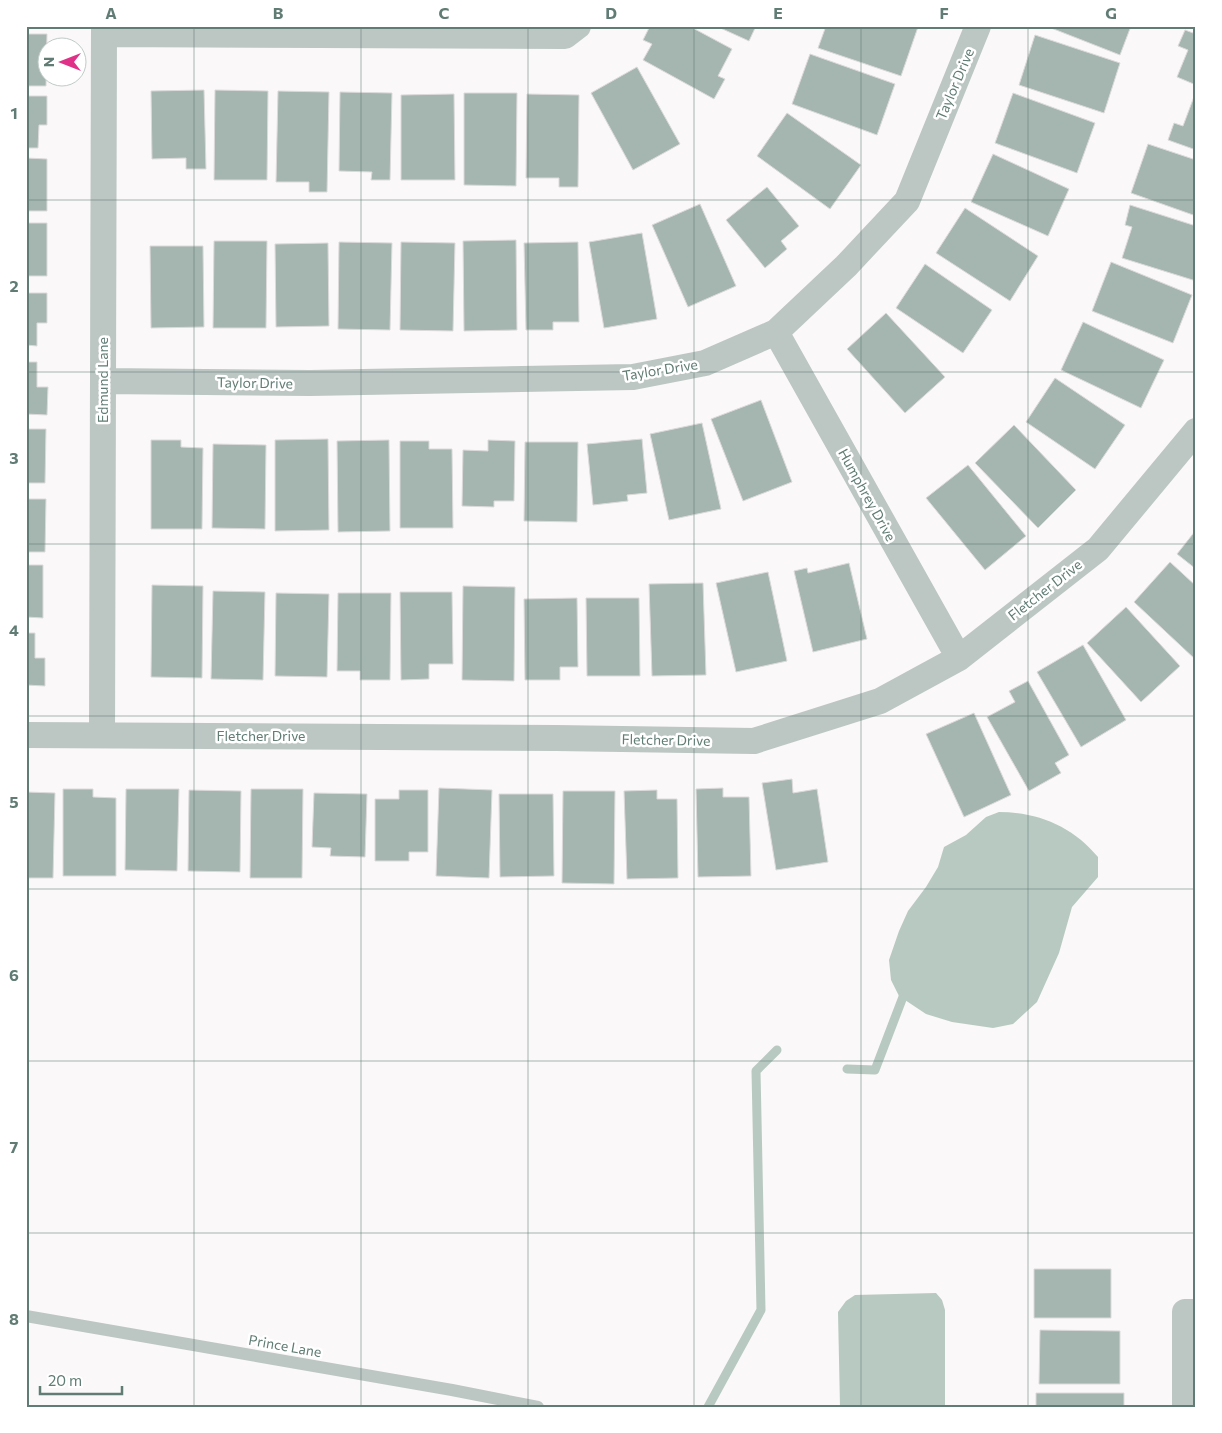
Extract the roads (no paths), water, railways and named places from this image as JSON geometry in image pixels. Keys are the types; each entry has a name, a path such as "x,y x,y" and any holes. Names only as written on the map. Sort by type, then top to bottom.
{"street":[{"name":"Taylor Drive","path":"103,381 310,384 632,377 705,363 776,332 846,266 906,201 978,26"},
{"path":"104,30 572,31"},
{"name":"Edmund Lane","path":"102,735 104,30"},
{"name":"Humphrey Drive","path":"776,332 959,658"},
{"name":"Fletcher Drive","path":"26,735 754,741 880,701 959,658 1098,548 1196,431"},
{"path":"1185,1407 1191,1312"}],"lane":[{"name":"Prince Lane","path":"26,1316 452,1390 538,1407"}],"waterway":[{"path":"847,1069 875,1070 906,989"},
{"path":"708,1407 761,1310 756,1071 777,1050"}]}
